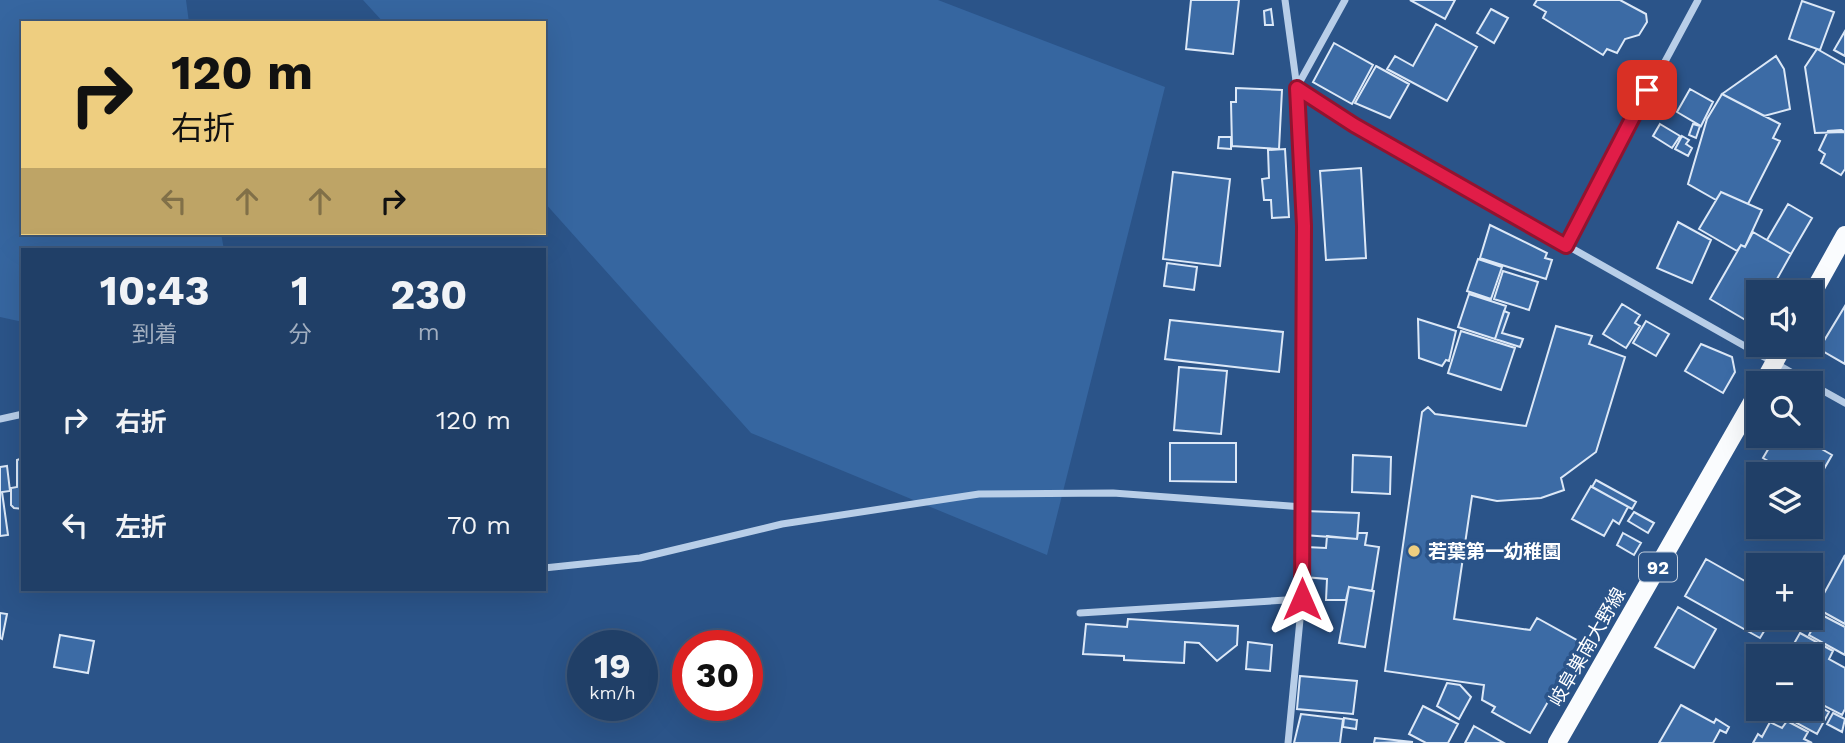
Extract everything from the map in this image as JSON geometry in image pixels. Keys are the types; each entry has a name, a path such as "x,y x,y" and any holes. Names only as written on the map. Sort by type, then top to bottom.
{"main road":[{"path":"1820,280 1845,235"},
{"path":"1770,371 1777,357"},
{"name":"岐阜巣南大野線","path":"1557,743 1746,413"}],"street":[{"path":"1285,0 1297,88 1304,226 1302,599 1288,743"},
{"path":"1297,88 1345,0"},
{"path":"1566,246 1698,0"},
{"path":"1297,88 1354,125 1788,371"},
{"path":"1823,391 1845,403"},
{"path":"0,419 21,414"},
{"path":"546,568 640,558 782,524 979,494 1113,493 1303,507"},
{"path":"1080,613 1302,599"}],"shaded area":[{"path":"0,0 186,0 189,21 21,21 21,235 221,235 224,248 21,248 21,322 0,317"},
{"path":"363,0 938,0 1165,87 1047,555 751,433 546,204 546,21 382,21"}],"building":[{"path":"1191,0 1239,0 1233,54 1186,49"},
{"path":"1410,0 1455,0 1445,19"},
{"path":"1537,0 1620,0 1646,14 1647,22 1639,35 1625,39 1617,53 1607,49 1603,55 1543,18 1546,12 1534,5"},
{"path":"1802,1 1834,12 1820,50 1789,39"},
{"path":"1271,9 1273,25 1265,25 1264,11"},
{"path":"1491,9 1508,18 1494,43 1477,33"},
{"path":"1436,24 1477,47 1447,101 1387,69 1395,56 1413,66"},
{"path":"1845,31 1845,56 1834,50"},
{"path":"1334,43 1373,65 1352,104 1313,82"},
{"path":"1817,49 1845,65 1845,132 1815,133 1805,67"},
{"path":"1776,56 1784,69 1790,109 1764,116 1722,94"},
{"path":"1376,66 1409,84 1390,118 1355,103"},
{"path":"1236,88 1282,90 1279,149 1232,146 1231,102 1236,102"},
{"path":"1690,89 1713,102 1701,126 1677,112"},
{"path":"1722,94 1780,124 1773,138 1780,141 1748,204 1721,192 1716,200 1688,184 1707,119"},
{"path":"1660,124 1680,136 1672,148 1653,136"},
{"path":"1693,124 1700,126 1696,138 1689,135"},
{"path":"1828,131 1845,132 1845,169 1841,175 1821,163 1825,154 1819,150"},
{"path":"1682,136 1689,140 1686,144 1692,148 1688,156 1675,149"},
{"path":"1219,137 1231,137 1231,149 1218,148"},
{"path":"1285,149 1289,217 1272,218 1271,200 1264,200 1262,179 1269,178 1268,150"},
{"path":"1361,168 1366,258 1326,260 1320,171"},
{"path":"1173,172 1230,179 1220,266 1163,259"},
{"path":"1721,192 1762,210 1745,247 1741,245 1737,251 1699,229"},
{"path":"1788,204 1812,218 1791,254 1767,240"},
{"path":"1678,222 1711,240 1692,283 1657,268"},
{"path":"1490,225 1547,253 1545,258 1552,260 1546,279 1480,258"},
{"path":"1753,232 1791,254 1777,279 1779,280 1746,280 1746,320 1710,299 1741,245 1745,247"},
{"path":"1478,259 1502,267 1491,299 1467,291"},
{"path":"1167,263 1197,267 1194,290 1164,286"},
{"path":"1503,271 1538,282 1529,310 1494,299"},
{"path":"1469,294 1506,306 1495,339 1458,327"},
{"path":"1622,304 1640,315 1635,323 1640,326 1626,348 1603,334"},
{"path":"1845,306 1845,364 1823,351 1823,342"},
{"path":"1504,311 1509,313 1502,333 1523,339 1520,347 1495,339"},
{"path":"1418,319 1456,331 1449,361 1446,360 1442,366 1419,358"},
{"path":"1170,320 1283,332 1279,372 1165,359"},
{"path":"1646,321 1669,334 1656,356 1633,343"},
{"path":"1556,326 1592,336 1589,344 1625,357 1596,452 1561,478 1564,490 1541,498 1497,501 1472,496 1454,619 1530,630 1537,618 1582,643 1530,733 1492,712 1495,707 1482,700 1484,685 1385,671 1422,412 1428,407 1435,414 1526,426"},
{"path":"1461,331 1515,348 1501,390 1448,373"},
{"path":"1701,344 1732,357 1735,372 1723,393 1685,371"},
{"path":"1179,367 1227,371 1221,434 1174,430"},
{"path":"1170,443 1236,443 1236,482 1170,481"},
{"path":"1769,448 1820,448 1832,455 1823,471 1823,462 1770,462 1763,458"},
{"path":"1353,455 1391,457 1390,494 1352,492"},
{"path":"21,459 21,509 11,505 11,488 17,487 17,460"},
{"path":"7,466 10,491 2,492 8,535 0,536 0,467"},
{"path":"1596,480 1636,502 1632,509 1592,487"},
{"path":"1591,486 1628,507 1619,524 1613,520 1604,536 1572,519"},
{"path":"1305,511 1359,513 1357,539 1304,535"},
{"path":"1634,512 1654,523 1648,533 1628,521"},
{"path":"1358,533 1367,533 1365,545 1379,547 1372,591 1349,587 1346,600 1326,600 1327,579 1304,577 1306,547 1326,548 1327,536 1357,539"},
{"path":"1623,533 1641,543 1634,555 1617,545"},
{"path":"1845,555 1845,624 1823,612 1823,595"},
{"path":"1706,559 1746,582 1746,630 1765,630 1760,638 1685,596"},
{"path":"1349,587 1374,591 1365,647 1339,643"},
{"path":"1678,607 1716,629 1694,668 1655,647"},
{"path":"0,613 7,614 2,639 0,638"},
{"path":"1823,616 1845,627 1845,655 1809,635 1812,630 1823,630"},
{"path":"1128,619 1238,626 1237,645 1217,661 1199,643 1185,642 1184,663 1124,660 1124,656 1083,654 1086,624 1127,627"},
{"path":"1800,633 1820,644 1794,644"},
{"path":"60,635 94,641 88,673 54,667"},
{"path":"1248,642 1272,645 1270,671 1246,669"},
{"path":"1823,646 1833,651 1829,659 1845,668 1845,709 1842,715 1823,705"},
{"path":"1300,676 1357,681 1353,714 1297,709"},
{"path":"1447,683 1460,685 1471,697 1459,719 1437,706"},
{"path":"1681,705 1714,723 1716,719 1729,727 1726,733 1720,730 1713,743 1659,743"},
{"path":"1423,706 1458,724 1448,743 1426,743 1409,734"},
{"path":"1823,709 1829,712 1817,734 1793,721 1823,721"},
{"path":"1833,713 1845,719 1842,732 1827,724"},
{"path":"1301,714 1343,719 1340,743 1294,743"},
{"path":"1344,718 1357,720 1356,729 1343,727"},
{"path":"1787,721 1808,732 1804,739 1812,743 1753,743 1758,734 1762,737 1770,722 1782,728"},
{"path":"1474,726 1504,743 1465,743"},
{"path":"1375,738 1413,742 1374,743"}],"place":[{"name":"若葉第一幼稚園","path":"1414,551"}],"route":[{"path":"1302,599 1304,226 1297,88 1354,125 1566,246 1647,90"}]}
